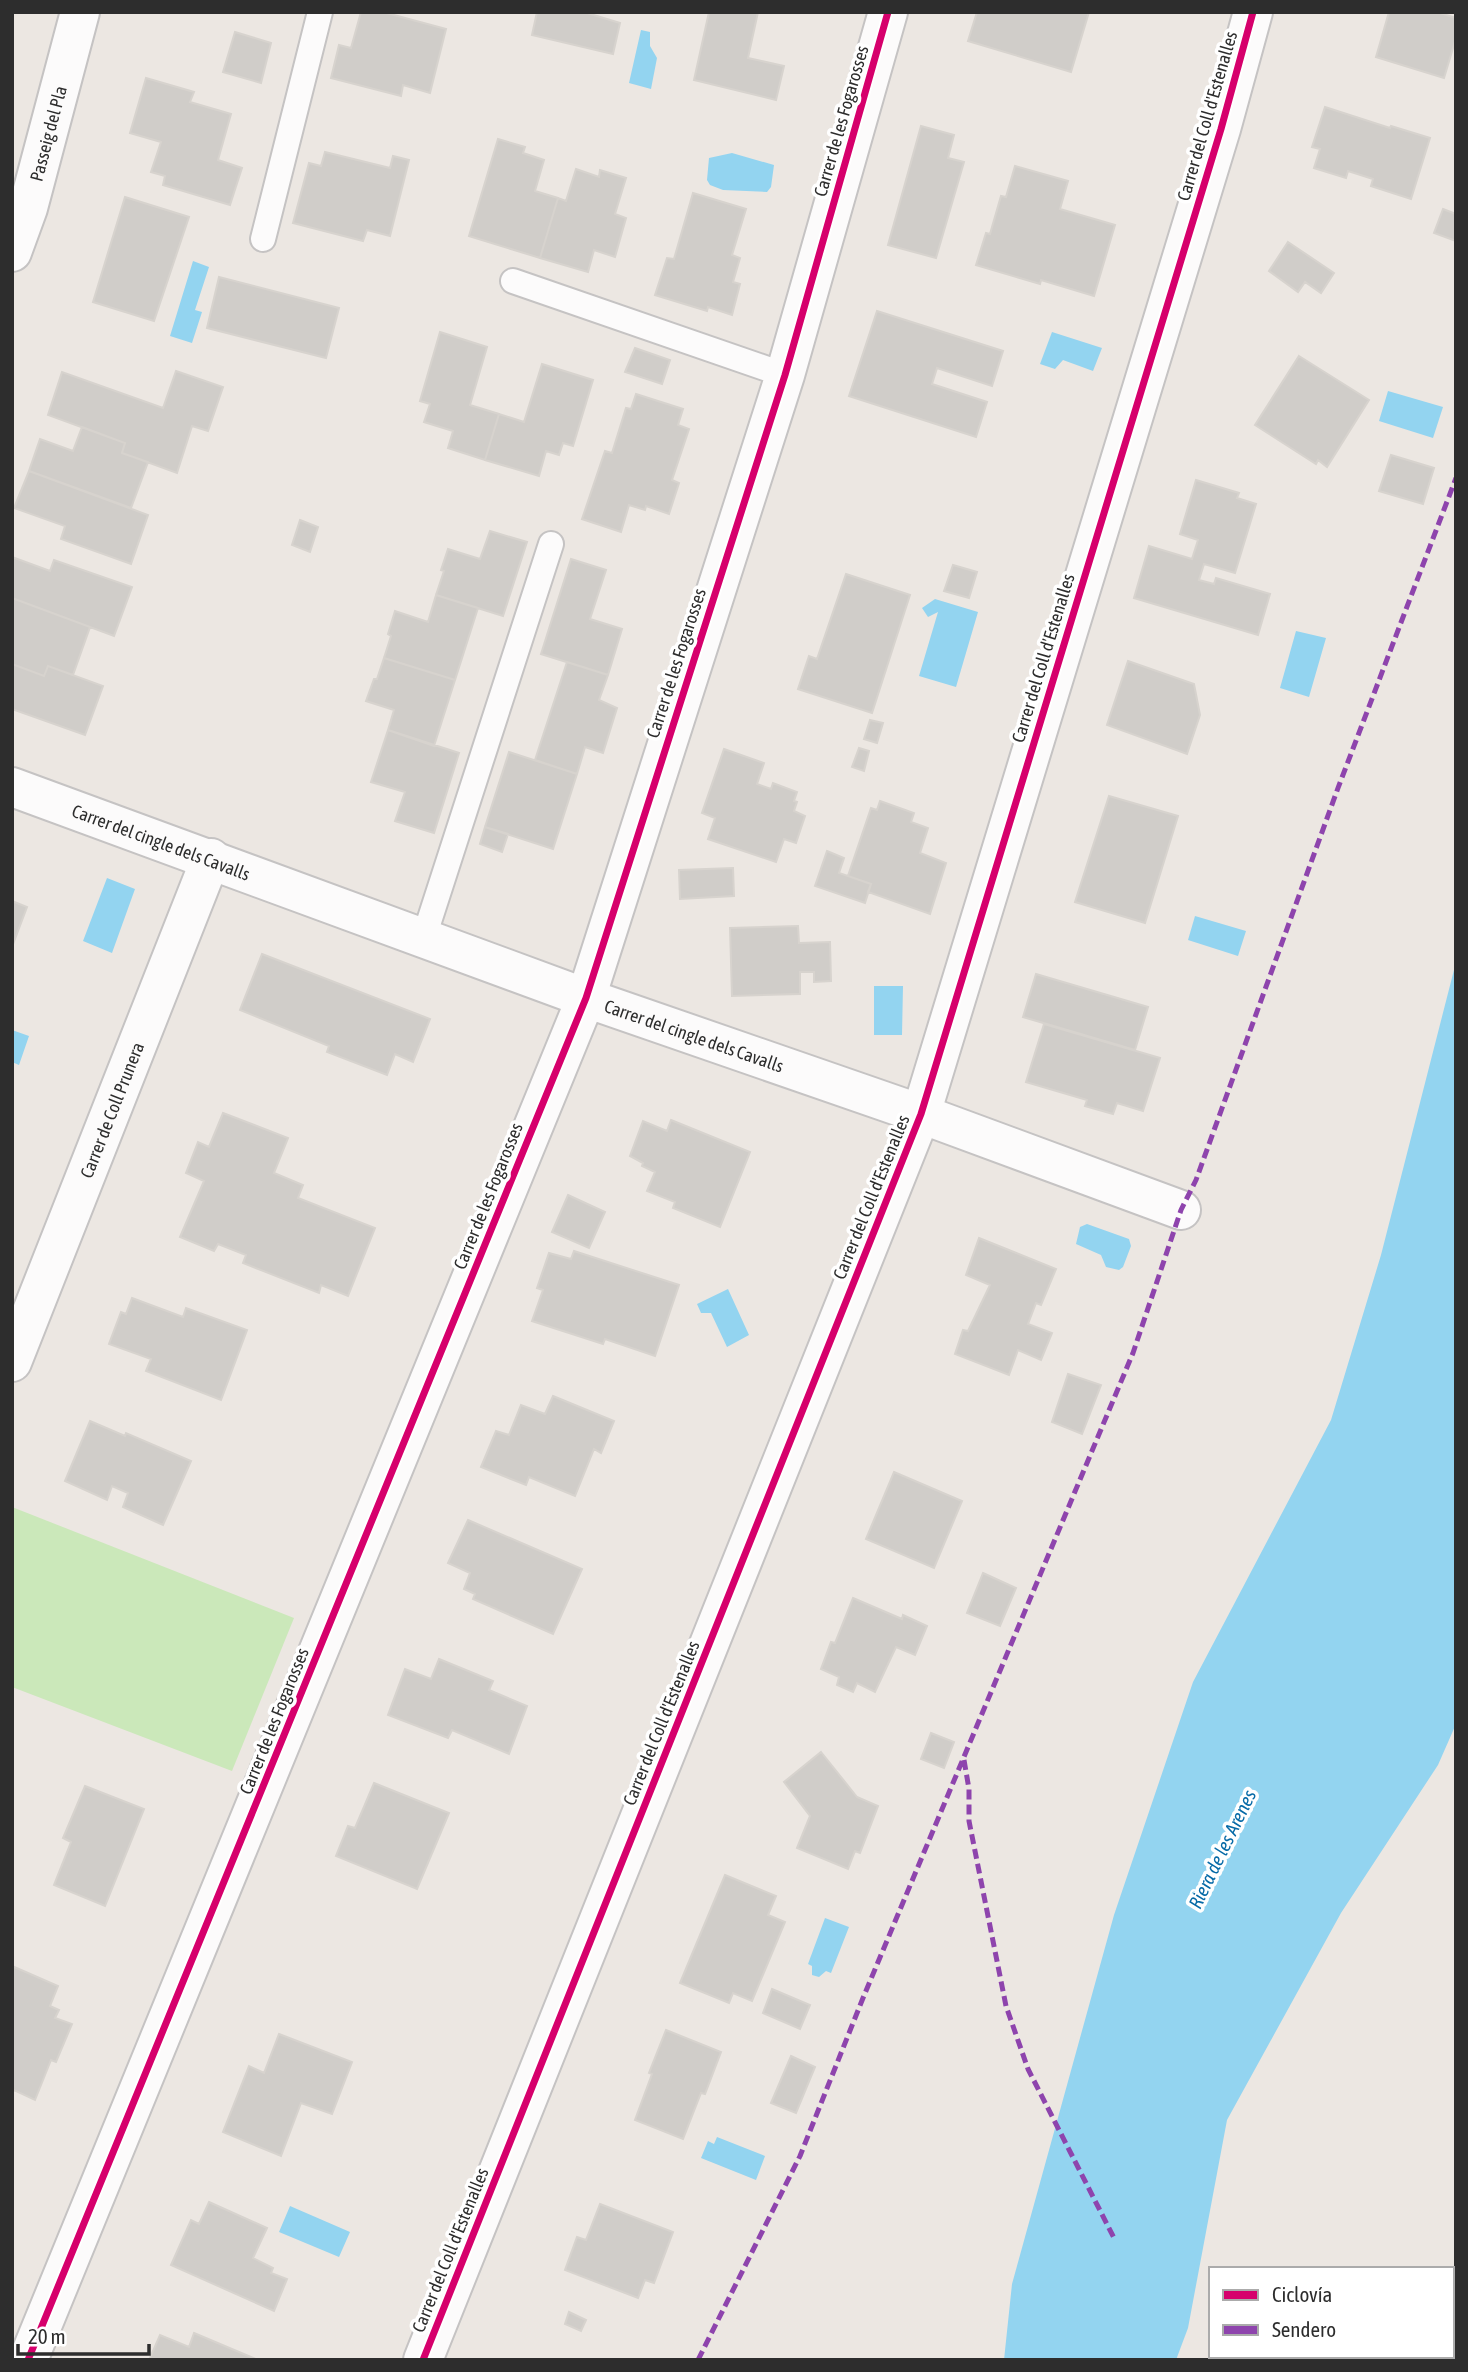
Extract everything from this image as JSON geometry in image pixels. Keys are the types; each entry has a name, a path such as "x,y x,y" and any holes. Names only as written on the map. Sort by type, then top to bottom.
{"street":[{"name":"Passeig del Pla","path":"12,252 28,208 80,12"},
{"name":"Carrer de les Fogarosses","path":"28,2360 586,998 785,374 888,12"},
{"name":"Carrer del Coll d'Estenalles","path":"423,2360 921,1114 1221,130 1253,12"},
{"name":"Carrer del cingle dels Cavalls","path":"12,787 586,998 921,1114 1181,1210"},
{"name":"Carrer de Coll Prunera","path":"12,1362 211,858"}],"lane":[{"path":"263,239 320,12"},
{"path":"513,281 785,374"},
{"path":"424,937 551,544"}],"green space":[{"path":"12,1507 294,1618 232,1771 12,1687"}],"water":[{"path":"641,30 650,32 650,46 657,58 651,89 629,83"},
{"path":"732,153 774,165 771,187 767,192 723,190 710,185 707,180 709,158"},
{"path":"193,261 209,267 195,310 202,312 192,343 170,336"},
{"path":"1052,332 1102,348 1093,371 1063,360 1055,369 1040,364"},
{"path":"1388,391 1443,407 1433,438 1379,421"},
{"path":"935,599 978,612 956,687 919,676 938,612 928,617 922,608"},
{"path":"1296,631 1326,638 1309,697 1280,688"},
{"path":"107,878 135,889 112,953 83,941"},
{"path":"1195,916 1246,931 1238,956 1188,940"},
{"name":"Riera de les Arenes","path":"1456,962 1456,1724 1438,1765 1341,1913 1227,2120 1188,2328 1176,2360 1004,2360 1012,2284 1114,1915 1193,1682 1331,1420 1381,1255"},
{"path":"874,986 903,986 902,1035 874,1035"},
{"path":"12,1030 29,1036 19,1065 12,1062"},
{"path":"1087,1224 1129,1239 1131,1246 1123,1267 1119,1270 1106,1267 1101,1255 1076,1244 1080,1227"},
{"path":"728,1289 749,1335 727,1347 711,1313 701,1313 697,1304"},
{"path":"825,1918 849,1927 831,1973 826,1971 819,1977 812,1975 812,1966 808,1964"},
{"path":"717,2137 765,2156 756,2180 701,2158 708,2141 714,2144"},
{"path":"290,2206 350,2232 339,2257 279,2232"}],"building":[{"path":"361,12 383,12 446,29 430,93 403,85 401,96 331,78 339,45 351,48"},
{"path":"537,12 584,12 620,23 613,54 532,35"},
{"path":"709,12 758,12 748,58 784,66 776,100 694,80"},
{"path":"977,12 1089,12 1071,72 968,41"},
{"path":"1389,12 1437,12 1456,18 1456,38 1444,78 1376,57"},
{"path":"235,32 271,43 261,83 223,72"},
{"path":"146,78 194,92 190,102 231,114 218,160 242,168 230,205 163,185 165,176 151,172 161,142 130,133"},
{"path":"1325,107 1430,138 1411,199 1371,186 1373,179 1348,171 1346,178 1314,168 1320,149 1312,147"},
{"path":"921,126 954,135 948,158 964,162 936,258 888,245"},
{"path":"498,139 525,147 523,153 544,160 535,191 558,198 540,258 469,236"},
{"path":"325,152 390,168 393,156 409,160 390,236 367,230 363,241 293,223 309,163 321,166"},
{"path":"1015,166 1068,181 1060,209 1115,225 1094,296 1041,280 1040,284 976,265 986,233 990,234 1001,196 1006,197"},
{"path":"576,169 599,177 600,170 626,178 615,214 626,218 615,257 594,250 588,272 540,258 558,198 566,201"},
{"path":"693,193 746,209 732,255 740,258 733,282 740,284 732,315 708,307 707,311 655,295 667,258 674,259"},
{"path":"125,197 189,217 154,321 93,302"},
{"path":"1443,209 1456,214 1456,241 1434,233"},
{"path":"1288,242 1334,273 1321,293 1305,282 1298,292 1269,271"},
{"path":"219,277 339,308 326,358 207,328"},
{"path":"877,311 1003,351 992,386 937,368 932,384 987,402 976,437 849,396"},
{"path":"440,332 487,347 470,405 499,414 485,460 448,448 453,431 424,422 430,404 420,401"},
{"path":"635,348 670,360 662,384 625,372"},
{"path":"1299,356 1369,400 1327,467 1318,460 1316,464 1255,425"},
{"path":"542,364 593,380 573,446 563,443 559,455 546,451 539,476 485,460 499,414 524,422"},
{"path":"176,371 223,387 208,431 192,426 177,473 122,453 125,443 48,415 62,372 163,408"},
{"path":"636,394 683,409 678,425 689,429 672,480 679,483 669,514 646,506 645,510 629,505 621,532 582,519 605,451 612,453 626,408 631,409"},
{"path":"82,427 125,443 122,453 148,462 131,508 29,471 40,439 73,451"},
{"path":"1391,455 1434,468 1423,504 1379,491"},
{"path":"29,471 148,515 131,564 61,539 65,526 14,508"},
{"path":"1196,480 1239,493 1237,498 1256,504 1235,573 1204,564 1199,580 1214,584 1216,578 1270,594 1258,635 1134,598 1149,546 1192,559 1198,540 1180,534"},
{"path":"300,520 318,527 310,552 292,545"},
{"path":"490,531 527,542 503,616 436,595 448,549 480,559"},
{"path":"12,557 50,571 54,560 132,587 114,636 12,598"},
{"path":"571,559 606,570 590,619 622,629 608,675 541,654"},
{"path":"953,565 977,572 969,598 944,591"},
{"path":"846,574 910,595 872,713 798,689 809,656 817,659"},
{"path":"436,595 478,608 455,680 384,658 395,611 428,622"},
{"path":"12,598 90,627 73,675 48,666 44,676 12,664"},
{"path":"384,658 455,680 434,746 388,730 394,710 366,701"},
{"path":"1128,661 1194,684 1200,715 1187,754 1107,725"},
{"path":"567,662 608,675 599,700 617,708 603,753 585,747 577,774 535,760"},
{"path":"12,664 44,676 48,666 103,686 85,735 12,709"},
{"path":"870,720 883,723 877,743 864,739"},
{"path":"388,730 459,753 434,833 395,821 405,792 371,782"},
{"path":"859,748 869,751 864,771 852,767"},
{"path":"724,749 764,763 757,784 771,789 773,783 797,792 794,811 805,816 796,843 784,839 776,862 708,839 715,818 702,813"},
{"path":"509,752 577,774 553,849 485,827"},
{"path":"1109,796 1178,816 1145,923 1075,902"},
{"path":"880,801 914,813 911,822 928,828 920,853 946,863 930,914 868,892 871,884 848,876 871,808 877,810"},
{"path":"485,827 508,834 502,852 480,844"},
{"path":"827,851 844,858 839,873 871,884 865,903 815,886"},
{"path":"733,868 734,896 680,899 679,870"},
{"path":"12,901 27,907 12,947"},
{"path":"798,926 799,943 830,942 831,981 814,982 814,972 800,972 800,994 732,996 730,928"},
{"path":"262,954 430,1019 413,1062 395,1054 387,1075 327,1052 329,1046 240,1010"},
{"path":"1036,974 1148,1007 1135,1050 1023,1017"},
{"path":"1044,1024 1160,1058 1143,1111 1117,1103 1113,1114 1085,1106 1087,1100 1026,1082"},
{"path":"223,1113 288,1138 274,1173 303,1185 298,1198 375,1228 348,1296 321,1285 319,1293 243,1263 246,1255 218,1244 214,1251 180,1237 204,1181 186,1173 198,1142 209,1147"},
{"path":"671,1120 750,1152 720,1227 673,1208 675,1202 647,1191 655,1172 630,1156 643,1121 667,1131"},
{"path":"568,1195 605,1212 589,1248 552,1232"},
{"path":"979,1238 1056,1269 1041,1305 1036,1303 1028,1324 1052,1333 1041,1360 1018,1350 1009,1375 955,1354 963,1330 968,1331 990,1285 966,1275"},
{"path":"574,1251 679,1285 655,1356 605,1339 603,1344 532,1321 543,1290 537,1288 549,1253 571,1259"},
{"path":"132,1298 183,1317 186,1308 247,1330 221,1400 146,1371 151,1359 109,1344 121,1312 126,1314"},
{"path":"1068,1374 1101,1385 1082,1434 1052,1422"},
{"path":"553,1396 614,1421 601,1453 594,1449 575,1496 529,1477 526,1485 481,1467 496,1431 509,1435 521,1405 545,1414"},
{"path":"90,1421 191,1461 163,1525 123,1507 128,1493 112,1486 107,1500 65,1481"},
{"path":"894,1472 962,1501 934,1568 866,1539"},
{"path":"468,1520 582,1569 553,1634 473,1599 475,1594 464,1589 470,1573 448,1563"},
{"path":"983,1573 1016,1588 1000,1626 967,1613"},
{"path":"853,1598 902,1619 903,1615 927,1626 915,1655 896,1647 875,1692 857,1683 853,1692 837,1685 839,1677 821,1669"},
{"path":"439,1659 493,1681 489,1690 527,1706 509,1754 452,1730 448,1738 388,1715 405,1669 431,1679"},
{"path":"931,1733 954,1742 944,1768 921,1759"},
{"path":"821,1752 857,1797 878,1806 860,1853 855,1851 848,1869 797,1848 810,1816 784,1782"},
{"path":"374,1783 449,1813 417,1889 336,1856 348,1826 355,1828"},
{"path":"85,1786 144,1809 105,1906 54,1885 71,1842 63,1838"},
{"path":"725,1875 776,1896 768,1915 785,1922 752,2001 733,1993 729,2003 680,1983"},
{"path":"12,1966 58,1986 50,2006 59,2010 55,2018 72,2024 56,2062 51,2060 35,2100 14,2090 12,2094"},
{"path":"772,1989 810,2005 800,2029 763,2013"},
{"path":"666,2030 721,2052 705,2094 701,2093 683,2139 635,2120"},
{"path":"279,2034 352,2062 332,2114 301,2103 281,2156 223,2132 249,2066 264,2073"},
{"path":"791,2056 815,2067 796,2113 771,2103"},
{"path":"209,2202 267,2228 253,2258 273,2268 271,2273 287,2279 274,2311 171,2265 191,2220 199,2224"},
{"path":"600,2204 673,2232 654,2283 645,2280 638,2298 565,2270 577,2237 586,2240"},
{"path":"569,2312 586,2320 581,2331 565,2324"},
{"path":"194,2333 258,2360 149,2360 160,2335 189,2347"}],"marked path":[{"path":"698,2360 800,2156 863,1998 1133,1353 1181,1210 1196,1180 1338,788 1456,478"},
{"path":"964,1760 969,1789 969,1821 1006,2006 1028,2069 1114,2238"}],"cycle path":[{"path":"28,2360 586,998 785,375 888,12"},
{"path":"423,2360 921,1114 1221,129 1253,12"}]}
